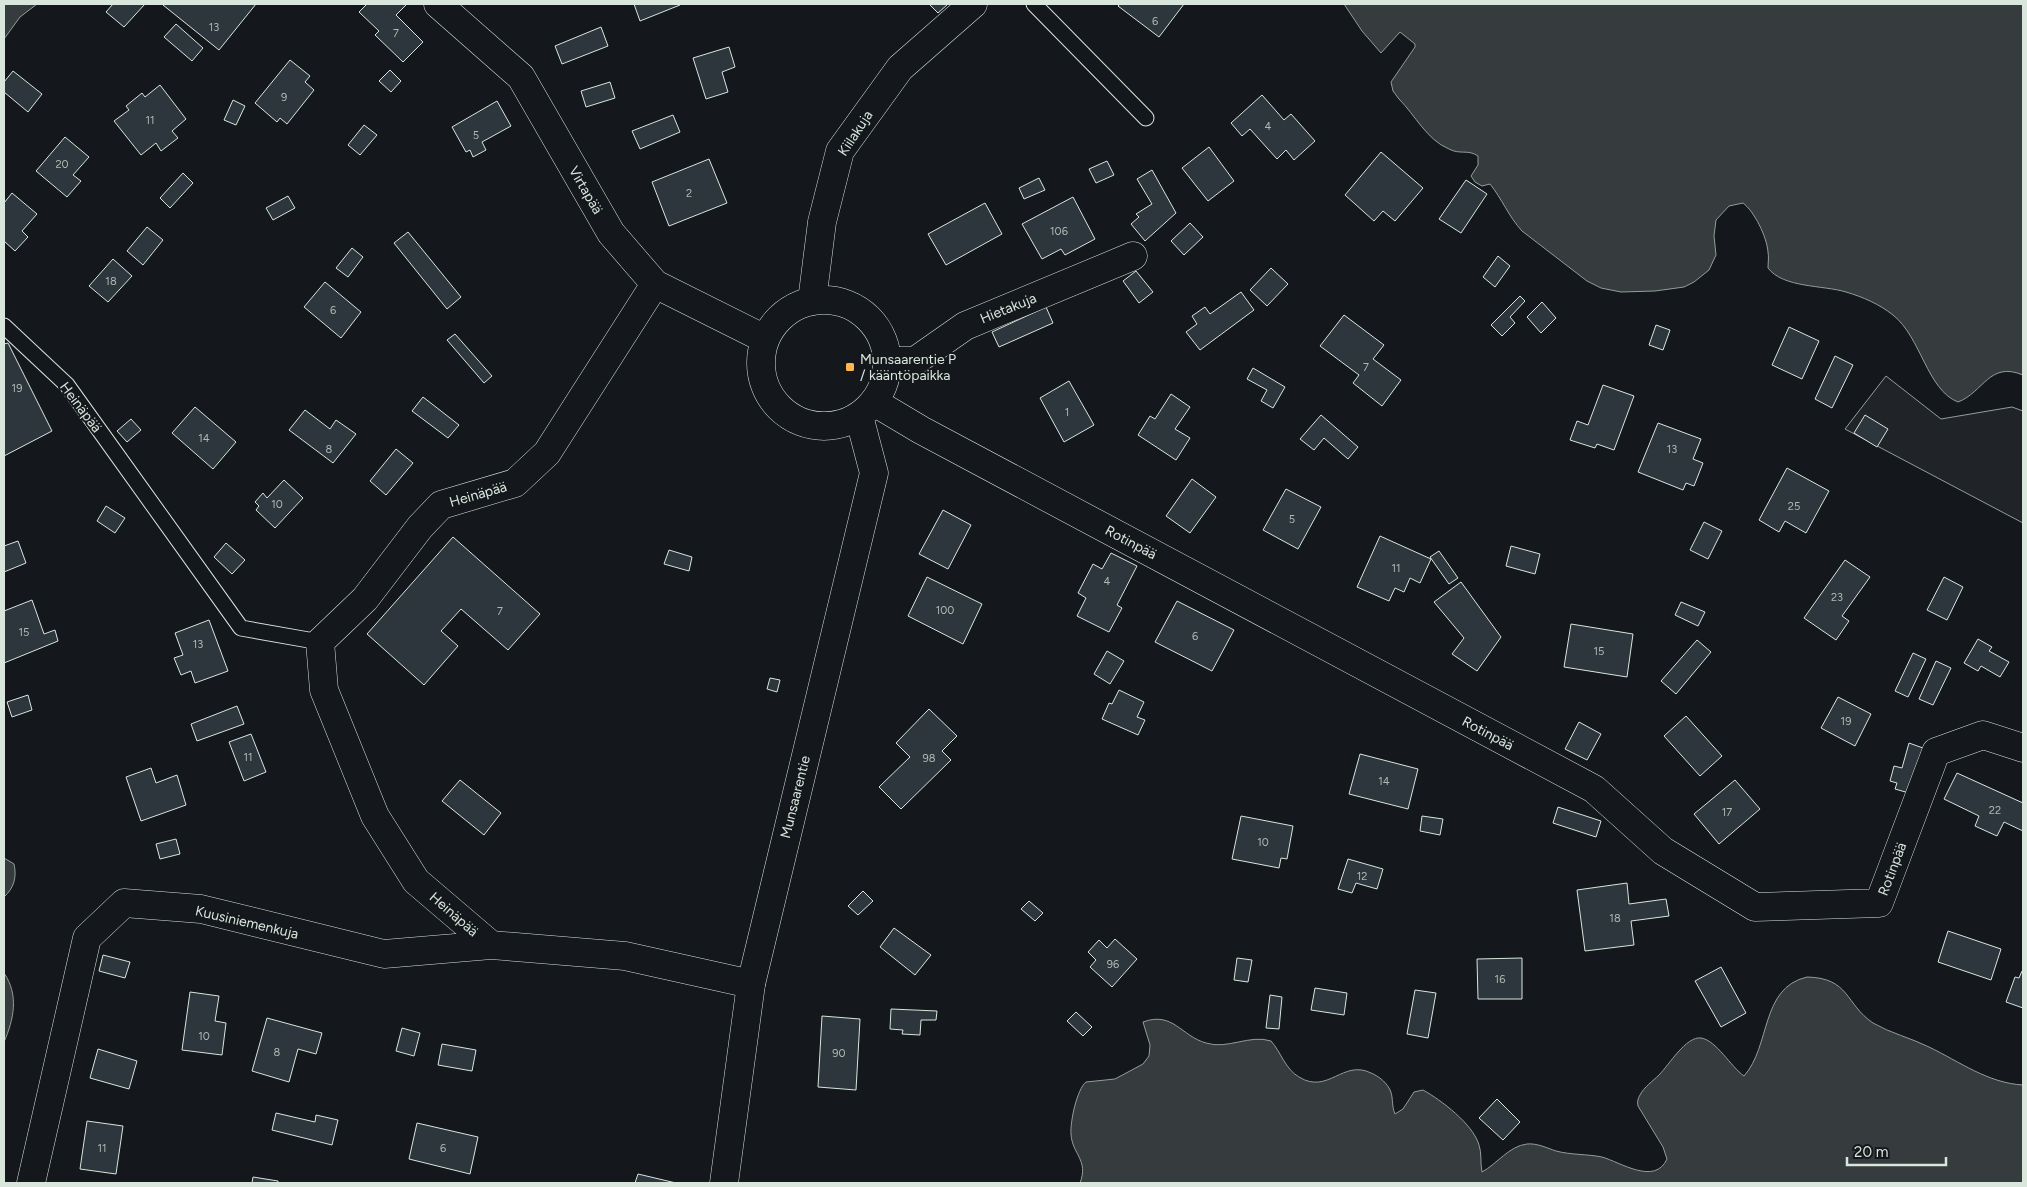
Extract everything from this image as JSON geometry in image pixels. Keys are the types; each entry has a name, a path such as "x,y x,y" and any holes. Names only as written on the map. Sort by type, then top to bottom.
{"street":[{"name":"Virtapää","path":"438,4 521,77 611,233 655,284 765,339"},
{"name":"Kiilakuja","path":"812,301 822,222 840,150 900,68 973,4"},
{"name":"Hietakuja","path":"887,361 916,361 965,326 1133,256"},
{"name":"Heinäpää","path":"655,284 547,453 515,483 441,505 420,527 365,599 320,642 324,690 375,816 416,881 491,946 625,956 751,984"},
{"path":"812,301 834,301 855,308 872,322 883,340 887,361 884,383 867,409 841,424 821,427 802,423 784,412 771,398 763,379 761,359 765,339 776,321 792,308 812,301"},
{"name":"Rotinpää","path":"867,409 920,430 1594,789 1663,851 1755,907 1879,903 1936,752 1983,735 2023,748"},
{"name":"Munsaarentie","path":"724,1183 751,984 874,473 867,409"},
{"name":"Kuusiniemenkuja","path":"32,1183 87,938 124,903 201,909 384,954 491,946"}],"lane":[{"path":"1034,4 1146,118"},
{"name":"Heinäpää","path":"4,326 67,385 241,628 320,642"}],"shaded area":[{"path":"4,4 37,4 20,17 4,39"},
{"path":"1344,4 2023,4 2023,375 2002,372 1994,375 1974,392 1958,402 1947,396 1931,375 1911,336 1903,325 1888,311 1871,301 1852,294 1793,283 1783,279 1768,268 1767,246 1763,232 1743,203 1729,206 1716,220 1714,236 1716,255 1709,270 1684,287 1655,291 1621,292 1601,288 1587,281 1522,231 1490,184 1482,186 1475,182 1471,176 1478,165 1478,156 1471,153 1453,151 1434,140 1393,91 1391,82 1415,47 1415,44 1400,32 1381,53 1362,31"},
{"path":"1886,376 1941,419 2012,407 2023,411 2023,523 1845,429"},
{"path":"4,858 14,864 15,873 14,882 4,897"},
{"path":"4,973 12,990 13,1007 10,1025 4,1042"},
{"path":"1807,977 1821,978 1832,982 1846,993 1864,1016 1880,1027 1922,1044 1986,1076 2023,1085 2023,1183 1080,1183 1083,1168 1072,1141 1071,1129 1073,1114 1080,1091 1086,1082 1115,1079 1143,1064 1149,1056 1150,1045 1143,1022 1153,1019 1170,1022 1197,1040 1214,1045 1255,1039 1271,1041 1290,1070 1299,1077 1309,1081 1319,1082 1327,1080 1352,1070 1371,1073 1381,1079 1389,1088 1395,1114 1403,1109 1414,1092 1423,1090 1456,1113 1476,1137 1480,1148 1482,1172 1514,1148 1527,1144 1538,1145 1556,1151 1602,1157 1637,1170 1654,1171 1662,1167 1667,1159 1663,1147 1638,1106 1638,1099 1644,1089 1684,1046 1695,1039 1701,1038 1707,1040 1718,1049 1744,1076 1753,1064 1768,1019 1781,993 1792,983"}],"building":[{"path":"113,4 145,4 124,27 106,12"},
{"path":"256,4 219,50 163,5"},
{"path":"367,4 407,4 396,15 423,42 403,62 375,35 379,31 359,12"},
{"path":"634,4 679,4 680,5 640,21"},
{"path":"929,4 948,4 938,13"},
{"path":"1120,4 1184,4 1159,37 1118,6"},
{"path":"176,24 203,48 192,61 164,37"},
{"path":"601,27 608,46 562,64 555,46"},
{"path":"729,47 735,67 722,72 728,92 706,99 693,58"},
{"path":"290,60 310,76 305,82 314,90 287,124 280,118 277,122 255,103"},
{"path":"390,70 401,81 391,92 379,81"},
{"path":"13,71 42,94 28,112 4,92 4,82"},
{"path":"610,82 615,98 586,107 581,91"},
{"path":"160,85 186,119 172,131 178,138 161,151 156,143 141,155 114,121 129,110 126,106 142,93 145,97"},
{"path":"1262,95 1284,120 1291,114 1315,141 1294,160 1286,150 1277,159 1250,129 1242,136 1231,123"},
{"path":"233,100 245,106 236,125 224,120"},
{"path":"497,101 511,126 482,142 486,150 473,157 470,150 466,152 452,127"},
{"path":"673,115 680,132 640,149 632,131"},
{"path":"364,125 377,135 360,155 348,145"},
{"path":"65,137 89,157 73,175 81,181 67,197 36,171"},
{"path":"1209,147 1234,181 1208,201 1182,168"},
{"path":"1381,152 1423,188 1395,221 1383,211 1374,221 1345,195"},
{"path":"709,159 727,203 669,226 652,182"},
{"path":"1107,161 1114,175 1096,183 1089,169"},
{"path":"1152,170 1176,213 1145,241 1131,224 1139,217 1136,214 1152,204 1137,179"},
{"path":"183,173 193,183 170,208 160,198"},
{"path":"1039,178 1045,190 1024,199 1019,188"},
{"path":"1466,180 1487,194 1461,233 1439,219"},
{"path":"12,193 37,214 22,231 28,237 15,251 4,241 4,203"},
{"path":"288,196 295,208 273,220 266,208"},
{"path":"1073,197 1095,239 1065,255 1061,249 1042,259 1022,224"},
{"path":"985,203 1002,234 946,265 928,234"},
{"path":"1190,223 1203,237 1184,255 1171,241"},
{"path":"147,227 163,240 143,265 127,251"},
{"path":"408,232 461,297 447,309 394,243"},
{"path":"352,248 363,257 348,277 336,268"},
{"path":"1498,256 1510,266 1495,287 1483,277"},
{"path":"113,259 132,276 108,302 89,286"},
{"path":"1271,268 1288,284 1267,306 1250,290"},
{"path":"1136,271 1153,292 1139,303 1123,281"},
{"path":"325,282 361,312 341,338 304,307"},
{"path":"1241,292 1254,310 1200,350 1186,332 1197,324 1192,316 1205,307 1210,314"},
{"path":"1520,296 1525,301 1510,317 1515,323 1502,336 1491,325"},
{"path":"1542,302 1556,318 1541,333 1527,317"},
{"path":"1046,307 1053,323 999,347 992,332"},
{"path":"1344,315 1384,345 1373,359 1401,380 1382,406 1353,383 1359,375 1320,346"},
{"path":"1656,325 1670,330 1663,350 1649,345"},
{"path":"1789,327 1819,341 1802,379 1772,365"},
{"path":"455,334 492,376 484,383 447,340"},
{"path":"8,343 52,431 4,456 4,344"},
{"path":"1835,356 1853,365 1832,408 1815,399"},
{"path":"1253,368 1285,387 1273,408 1261,401 1267,390 1247,379"},
{"path":"1069,381 1094,425 1064,442 1040,398"},
{"path":"1603,385 1634,396 1614,450 1597,444 1595,448 1570,440 1577,421 1588,425"},
{"path":"1171,394 1190,407 1175,429 1190,438 1176,460 1138,435 1150,416 1155,419"},
{"path":"423,397 459,425 448,438 412,411"},
{"path":"195,407 236,442 213,469 172,433"},
{"path":"305,410 330,429 336,420 356,434 333,463 289,430"},
{"path":"1321,415 1358,447 1348,459 1324,438 1314,450 1300,439"},
{"path":"1865,415 1888,429 1877,447 1854,433"},
{"path":"131,419 141,430 127,442 117,431"},
{"path":"1658,423 1701,439 1693,459 1703,463 1694,486 1686,483 1683,490 1638,472"},
{"path":"396,449 413,463 386,495 370,481"},
{"path":"1787,468 1829,491 1806,533 1785,521 1779,532 1759,520"},
{"path":"1192,479 1216,497 1190,533 1166,516"},
{"path":"284,480 303,498 275,528 256,510 259,506 255,502 263,493 267,498"},
{"path":"1286,489 1321,507 1298,549 1263,530"},
{"path":"106,506 125,518 115,533 97,521"},
{"path":"943,510 971,525 948,569 919,554"},
{"path":"1704,522 1722,531 1708,559 1690,550"},
{"path":"1380,536 1431,559 1420,583 1410,578 1404,592 1395,588 1389,601 1357,587"},
{"path":"453,537 540,614 508,650 461,609 441,631 458,646 424,685 367,634"},
{"path":"18,541 26,563 4,572 4,546"},
{"path":"226,543 245,560 232,574 214,557"},
{"path":"1511,546 1540,554 1535,574 1506,566"},
{"path":"669,550 692,557 689,571 664,564"},
{"path":"1439,551 1458,578 1449,584 1430,557"},
{"path":"1111,553 1137,566 1117,605 1122,608 1109,632 1077,616 1086,598 1078,593 1093,564 1102,569"},
{"path":"1845,560 1870,577 1842,616 1849,621 1836,640 1804,618"},
{"path":"927,577 982,604 963,644 908,616"},
{"path":"1944,577 1963,587 1947,620 1927,610"},
{"path":"1461,582 1501,637 1477,671 1452,654 1464,638 1434,602"},
{"path":"32,600 44,634 55,630 58,641 4,663 4,611"},
{"path":"1177,601 1234,630 1212,671 1155,642"},
{"path":"1681,602 1705,612 1698,626 1675,615"},
{"path":"209,620 228,671 195,683 191,671 181,675 174,658 183,655 175,633"},
{"path":"1571,624 1633,634 1627,677 1564,667"},
{"path":"1978,639 1992,647 1989,651 2009,662 2000,677 1981,666 1978,671 1964,663"},
{"path":"1697,640 1711,652 1676,694 1661,681"},
{"path":"1107,651 1124,661 1110,684 1094,674"},
{"path":"1913,653 1926,659 1908,697 1895,691"},
{"path":"1936,661 1951,668 1933,705 1919,699"},
{"path":"770,678 780,680 777,692 767,689"},
{"path":"1119,690 1144,702 1137,717 1145,720 1138,735 1102,719 1109,703 1112,704"},
{"path":"28,695 32,710 12,717 7,702"},
{"path":"1838,697 1871,714 1855,746 1821,728"},
{"path":"237,706 244,724 197,741 191,724"},
{"path":"929,709 957,736 942,751 951,760 901,809 879,787 910,757 896,743"},
{"path":"1686,716 1722,756 1700,776 1664,736"},
{"path":"1579,722 1601,734 1587,760 1565,749"},
{"path":"251,734 266,772 244,781 229,742"},
{"path":"1909,743 1923,748 1909,793 1895,789 1897,783 1890,781 1894,766 1902,768"},
{"path":"1360,754 1418,769 1408,809 1349,794"},
{"path":"151,768 156,783 177,775 186,805 141,821 126,777"},
{"path":"1957,773 2023,803 2023,831 2004,822 1997,836 1975,826 1979,816 1944,799"},
{"path":"460,780 501,813 484,835 442,801"},
{"path":"1735,780 1760,809 1719,844 1694,814"},
{"path":"1558,807 1601,821 1596,837 1553,823"},
{"path":"1241,816 1293,826 1287,859 1281,858 1279,868 1232,859"},
{"path":"1422,816 1443,819 1440,835 1420,831"},
{"path":"176,839 180,854 160,859 156,844"},
{"path":"1348,859 1383,869 1377,889 1356,883 1352,893 1338,889"},
{"path":"1627,883 1629,904 1666,899 1669,916 1631,921 1634,945 1585,951 1577,890"},
{"path":"863,891 873,901 858,915 848,906"},
{"path":"1029,901 1043,913 1035,921 1021,909"},
{"path":"894,928 931,955 915,975 880,947"},
{"path":"1948,931 2001,949 1991,980 1938,962"},
{"path":"1115,939 1137,959 1112,987 1090,967 1096,960 1088,952 1099,940 1107,948"},
{"path":"103,955 130,962 125,978 99,971"},
{"path":"1237,958 1252,960 1248,982 1234,980"},
{"path":"1522,958 1522,999 1478,999 1477,959"},
{"path":"1721,967 1746,1013 1721,1027 1695,981"},
{"path":"2022,971 2023,1008 2006,1002 2015,977 2019,978"},
{"path":"1315,988 1347,993 1344,1015 1311,1010"},
{"path":"1415,990 1436,993 1428,1038 1407,1034"},
{"path":"190,992 219,996 215,1021 226,1023 222,1055 182,1050"},
{"path":"1270,995 1282,997 1279,1029 1266,1028"},
{"path":"891,1009 937,1011 936,1020 921,1020 920,1035 902,1034 903,1030 890,1029"},
{"path":"1076,1012 1092,1027 1083,1036 1067,1021"},
{"path":"822,1016 860,1019 856,1090 818,1087"},
{"path":"267,1018 322,1033 316,1054 298,1049 289,1082 252,1071"},
{"path":"402,1028 420,1033 414,1056 396,1051"},
{"path":"442,1044 476,1050 472,1071 438,1065"},
{"path":"98,1049 137,1061 129,1089 90,1078"},
{"path":"1497,1099 1520,1122 1503,1140 1479,1118"},
{"path":"276,1113 315,1122 316,1115 338,1120 332,1145 272,1130"},
{"path":"87,1121 123,1126 116,1174 80,1169"},
{"path":"417,1123 478,1137 470,1174 409,1159"},
{"path":"638,1174 676,1183 635,1183"},
{"path":"253,1177 278,1181 278,1183 252,1183"}],"place":[{"name":"Munsaarentie P / kääntöpaikka","path":"850,367"}]}
